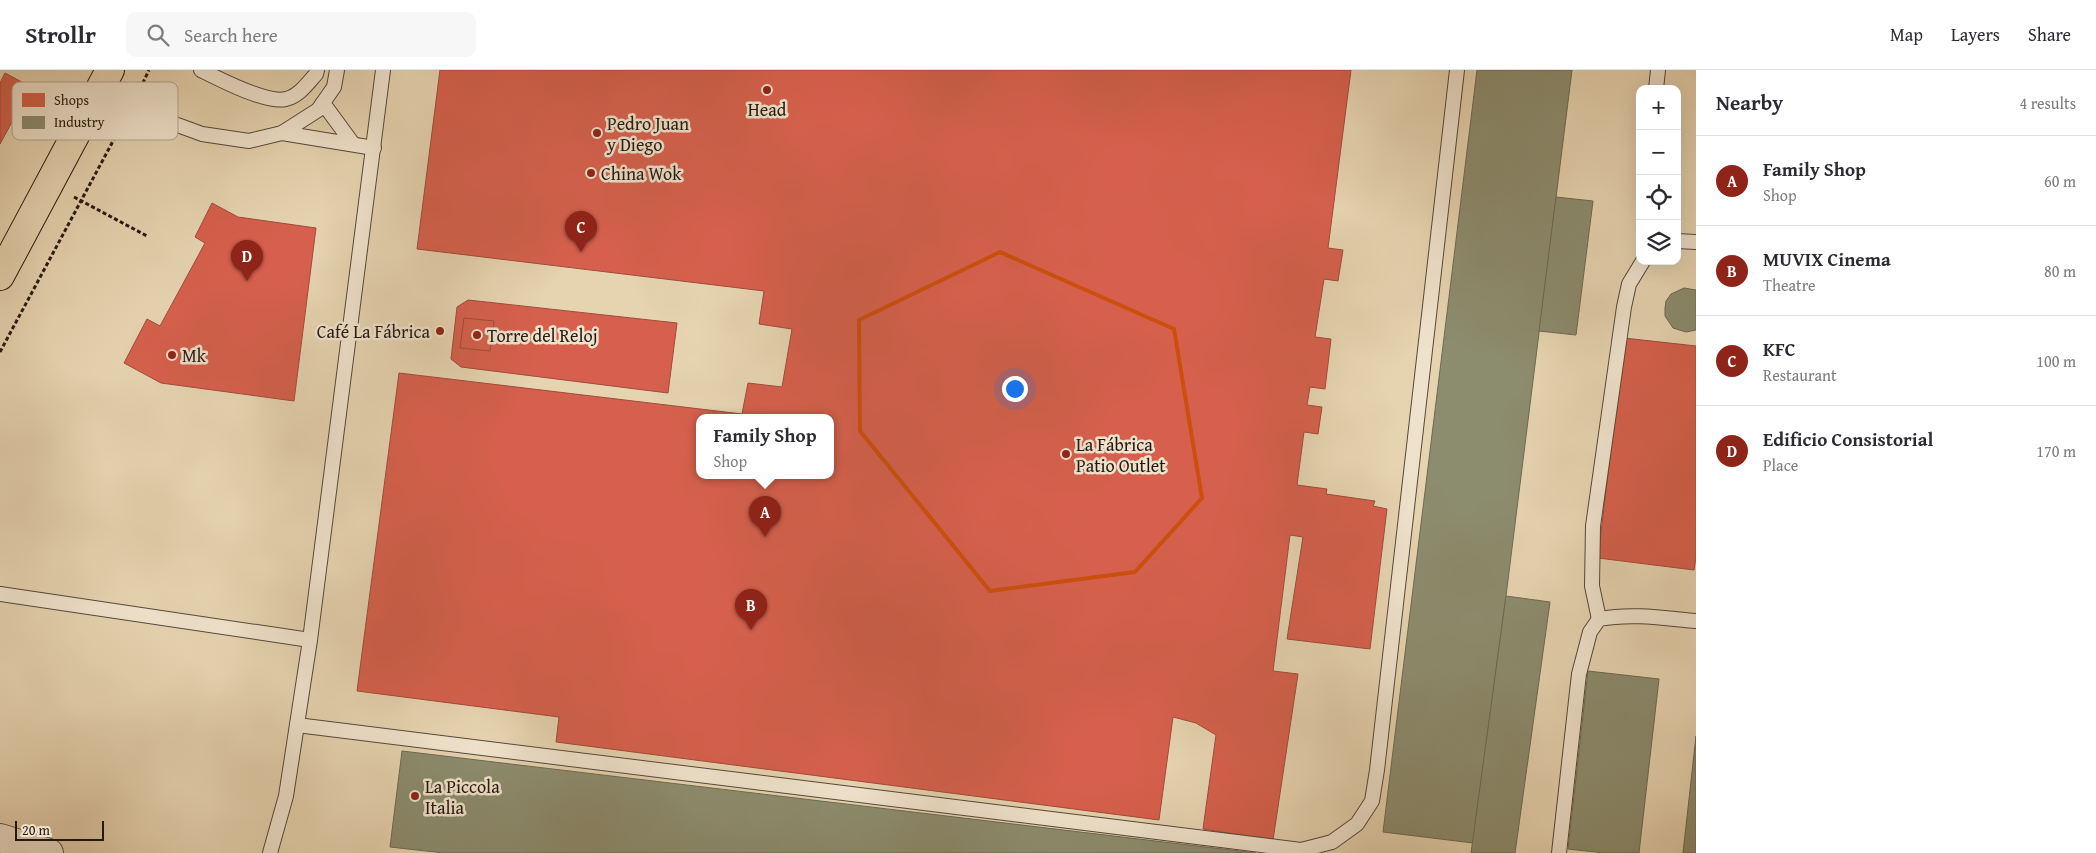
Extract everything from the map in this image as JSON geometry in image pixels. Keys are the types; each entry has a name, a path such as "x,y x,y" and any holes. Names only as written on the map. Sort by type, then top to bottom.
{"main road":[{"path":"103,82 110,70"},
{"path":"0,276 72,140"}],"street":[{"path":"0,838 50,853"}],"lane":[{"path":"201,70 231,86 274,99 286,99 300,92 316,74 317,70"},
{"path":"178,126 202,134 249,141 282,133 318,110 334,87 337,70"},
{"path":"270,853 286,796 310,640 383,70"},
{"path":"297,725 1301,852 1332,842 1357,824 1372,801 1457,70"},
{"path":"1656,85 1658,70"},
{"path":"323,103 353,144"},
{"path":"282,133 374,148"},
{"path":"1681,241 1696,242"},
{"path":"1599,620 1592,586 1593,526 1624,308 1630,284 1642,265"},
{"path":"0,594 310,640"},
{"path":"1559,853 1579,674 1590,632 1599,620 1618,616 1638,615 1696,622"}],"path":[{"path":"143,82 149,70"},
{"path":"0,352 114,140"},
{"path":"49,184 146,236"}],"highlighted area":[{"path":"1000,252 1174,329 1202,498 1135,572 990,591 860,431 859,320"}],"building: Shops":[{"name":"La Fábrica Patio Outlet","path":"440,70 1351,70 1328,248 1343,250 1338,281 1324,279 1315,337 1331,339 1325,389 1310,387 1307,405 1322,407 1318,434 1304,432 1297,485 1327,489 1326,494 1375,501 1373,506 1387,509 1370,649 1287,639 1303,537 1290,535 1273,671 1298,674 1273,840 1203,829 1216,735 1196,723 1173,717 1159,820 556,742 559,717 357,691 399,373 742,414 748,383 782,387 792,329 759,324 764,291 417,249"},
{"path":"5,73 22,82 12,82 12,122 0,144 0,83"},
{"path":"212,203 238,217 316,228 294,401 161,383 124,363 147,319 160,326 205,243 195,237"},
{"path":"468,300 677,323 668,393 461,367 451,359 457,307"},
{"name":"Torre del Reloj","path":"464,318 494,321 490,351 460,348"},
{"path":"1624,338 1696,346 1696,557 1694,570 1598,558"}],"building: Industry":[{"path":"1477,70 1572,70 1473,843 1383,832"},
{"path":"1556,197 1593,201 1576,335 1539,331"},
{"path":"1684,288 1696,290 1696,330 1686,332 1673,328 1665,316 1666,301 1671,294"},
{"path":"1506,596 1550,602 1515,853 1471,853"},
{"path":"1588,671 1659,679 1639,853 1604,853 1568,849"},
{"path":"1696,736 1696,853 1683,853"},
{"path":"402,751 1256,853 444,853 390,847"}],"place":[{"name":"Head","path":"767,90"},
{"name":"Pedro Juan y Diego","path":"597,133"},
{"name":"China Wok","path":"591,173"},
{"name":"KFC","path":"581,252"},
{"name":"Edificio Consistorial","path":"247,281"},
{"name":"Café La Fábrica","path":"440,331"},
{"name":"Torre del Reloj","path":"477,335"},
{"name":"Mk","path":"172,355"},
{"name":"La Fábrica Patio Outlet","path":"1066,454"},
{"name":"Family Shop","path":"765,537"},
{"name":"MUVIX Cinema","path":"751,630"},
{"name":"La Piccola Italia","path":"415,796"}]}
